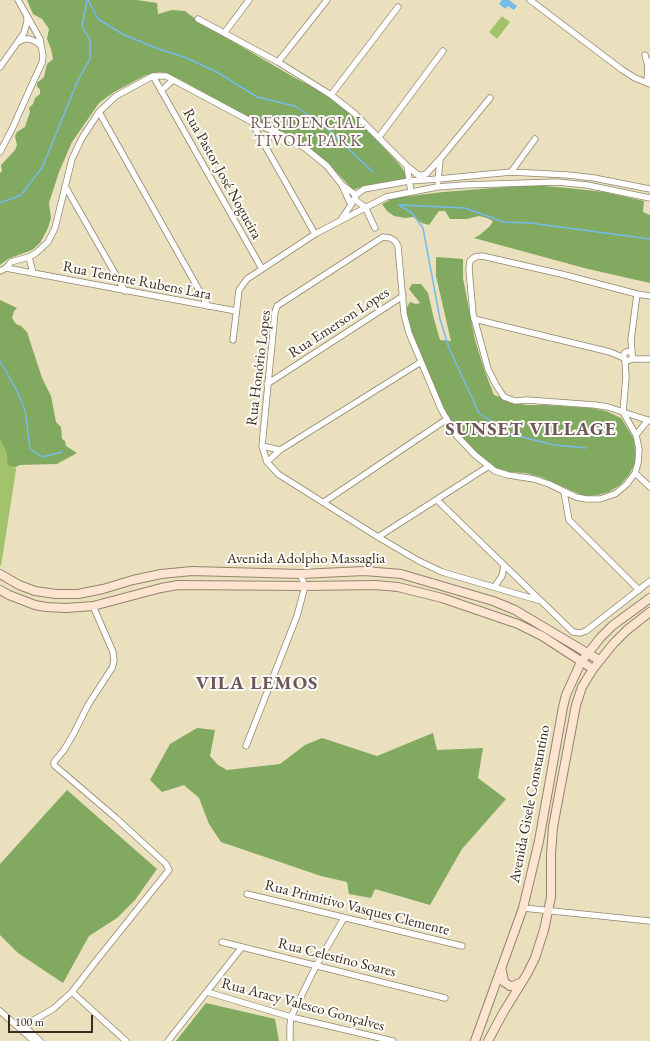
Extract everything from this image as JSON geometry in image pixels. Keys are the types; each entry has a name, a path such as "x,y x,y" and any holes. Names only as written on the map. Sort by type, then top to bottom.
{"main road":[{"name":"Avenida Adolpho Massaglia","path":"0,574 19,585 36,591 56,594 78,594 162,574 192,571 300,574 365,571 401,574 493,601 515,610 599,660"},
{"name":"Avenida Adolpho Massaglia","path":"0,590 22,601 46,607 66,608 93,606 178,585 375,585 398,587 427,594 518,624 542,636 593,669"},
{"path":"103,589 107,603"},
{"name":"Avenida Gisele Constantino","path":"476,1041 502,970 522,908 540,841 563,707 573,679 581,662 600,637 612,626 650,598"},
{"name":"Avenida Gisele Constantino","path":"488,1041 523,981 534,958 544,930 551,897 552,827 576,705 582,687 599,660 627,630 650,612"},
{"path":"572,643 584,645 600,637"},
{"path":"502,970 504,982 510,986 523,981"}],"street":[{"path":"0,152 42,63 43,56 40,39 18,0"},
{"path":"225,32 249,0"},
{"path":"278,62 327,0"},
{"path":"530,0 621,69 635,78 649,83 649,64 645,55"},
{"path":"331,95 398,7"},
{"path":"0,67 26,27 27,15"},
{"path":"198,19 225,32 278,62 331,95 354,112 407,166 418,175 426,174 490,98"},
{"path":"17,43 24,39 29,39 37,42 41,46"},
{"path":"379,137 443,51"},
{"path":"0,271 6,268 11,262 29,257 36,253 48,242 55,228 72,159 82,138 100,112 116,96 153,76 166,76 252,122 274,131 305,148 327,166 354,200 365,207 375,228"},
{"name":"Rua Pastor José Nogueira","path":"153,76 262,269"},
{"path":"161,91 173,80"},
{"path":"100,112 208,306"},
{"path":"252,122 315,234"},
{"path":"264,145 274,131"},
{"path":"512,172 535,139"},
{"path":"437,187 440,159"},
{"path":"407,166 411,192"},
{"path":"340,221 354,200 364,189 409,181 438,178 512,172 588,177 650,189"},
{"path":"233,340 239,290 247,279 315,234 386,197 437,187 557,182 587,185 650,198"},
{"path":"342,185 354,200"},
{"path":"65,186 125,291"},
{"name":"Rua Honório Lopes","path":"267,462 262,446 275,312 278,306 383,237 390,238 395,241 398,246 403,296"},
{"path":"636,436 649,421 623,412 595,405 526,400 515,401 504,397 488,369 474,319 468,269 470,262 474,257 482,256 636,294 650,296"},
{"path":"29,257 33,274"},
{"name":"Rua Tenente Rubens Lara","path":"6,268 236,312"},
{"path":"403,296 404,314 409,333 441,409 456,435 475,455 495,471 508,476 544,482 576,497 600,499 615,494 627,484 635,473 638,463 639,449 636,436 623,412 636,294"},
{"name":"Rua Emerson Lopes","path":"267,384 403,296"},
{"path":"474,319 610,352 647,359"},
{"path":"421,362 280,450 267,462 278,474 419,561 442,572 541,601"},
{"path":"324,502 447,419"},
{"path":"262,446 280,450"},
{"path":"378,537 490,466"},
{"path":"635,473 650,487"},
{"path":"564,492 569,520 639,590"},
{"path":"436,500 573,632 586,631 650,581"},
{"path":"494,586 502,576 504,565"},
{"path":"246,746 292,631 305,586 300,574"},
{"path":"22,1027 53,1009 72,992 169,870 166,864 116,818 54,765 54,762 64,750 74,733 88,705 112,668 114,661 113,652 93,606"},
{"name":"Rua Primitivo Vasques Clemente","path":"247,894 462,946"},
{"path":"522,908 650,921"},
{"path":"290,1041 291,1017 316,966 344,918"},
{"name":"Rua Celestino Soares","path":"222,942 445,998"},
{"path":"168,1041 242,947"},
{"path":"72,992 126,1041"},
{"name":"Rua Aracy Valesco Gonçalves","path":"207,992 291,1017 393,1041"},
{"path":"1,1012 40,1041"},
{"path":"22,1027 34,1041"}],"green space":[{"path":"27,0 137,0 157,3 158,14 172,10 185,11 198,21 295,78 324,93 354,115 399,164 407,178 403,181 368,185 353,190 329,164 307,146 274,128 252,119 179,79 166,73 159,72 146,75 114,92 99,103 72,142 59,172 49,203 51,218 48,228 40,243 32,250 8,259 0,265 1,165 15,150 17,145 15,136 17,132 25,127 30,112 29,108 33,104 35,98 40,94 37,83 44,77 47,64 53,59 47,39 49,29 42,19 33,14"},
{"path":"502,16 510,22 497,39 489,32"},
{"path":"532,185 604,192 644,201 643,212 650,215 650,283 588,269 474,238 490,226 493,221 487,218 479,216 467,219 450,219 445,211 439,211 429,225 422,223 413,217 405,218 394,216 387,211 382,204 394,198 443,192"},
{"path":"436,257 463,259 463,278 475,340 494,395 525,405 590,408 606,411 621,418 634,439 635,463 629,475 620,485 609,492 598,495 584,496 541,477 496,468 480,456 458,433 444,409 418,348 409,325 406,309 410,302 416,304 420,303 409,289 412,284 421,284 428,293 440,340 451,341 436,276"},
{"path":"0,300 17,308 14,311 12,318 16,324 21,326 27,332 42,378 51,396 56,422 61,427 62,439 65,441 66,446 77,453 57,464 20,465 16,467 9,466 7,462 7,453 0,439"},
{"path":"0,406 16,470 1,566 0,565"},
{"path":"197,728 215,730 210,756 218,765 227,770 280,764 305,745 322,738 377,756 433,733 437,750 483,748 478,778 506,799 462,849 430,905 375,889 371,898 349,894 347,882 321,876 221,842 209,824 199,798 184,785 162,792 150,780 170,744"},
{"path":"67,790 157,869 135,900 117,918 89,936 63,983 18,953 0,935 0,864"},
{"path":"206,1003 275,1019 279,1041 176,1041"}],"water":[{"path":"502,0 509,0 517,6 514,10 508,6 506,9 499,4"}],"waterway":[{"path":"0,203 21,195 43,166 78,80 90,59 90,40 82,26 87,0"},
{"path":"88,0 98,19 124,35 184,57 217,72 257,97 295,106 322,124 373,172"},
{"path":"399,205 412,213 423,228 440,319 449,348 479,413 510,434 554,445 586,448"},
{"path":"401,205 465,208 504,222 530,223 650,239"},
{"path":"0,361 16,389 25,410 30,449 42,457 62,452"}],"district":[{"name":"RESIDENCIAL TIVOLI PARK","path":"308,133"},
{"name":"SUNSET VILLAGE","path":"531,430"},
{"name":"VILA LEMOS","path":"257,684"}]}
